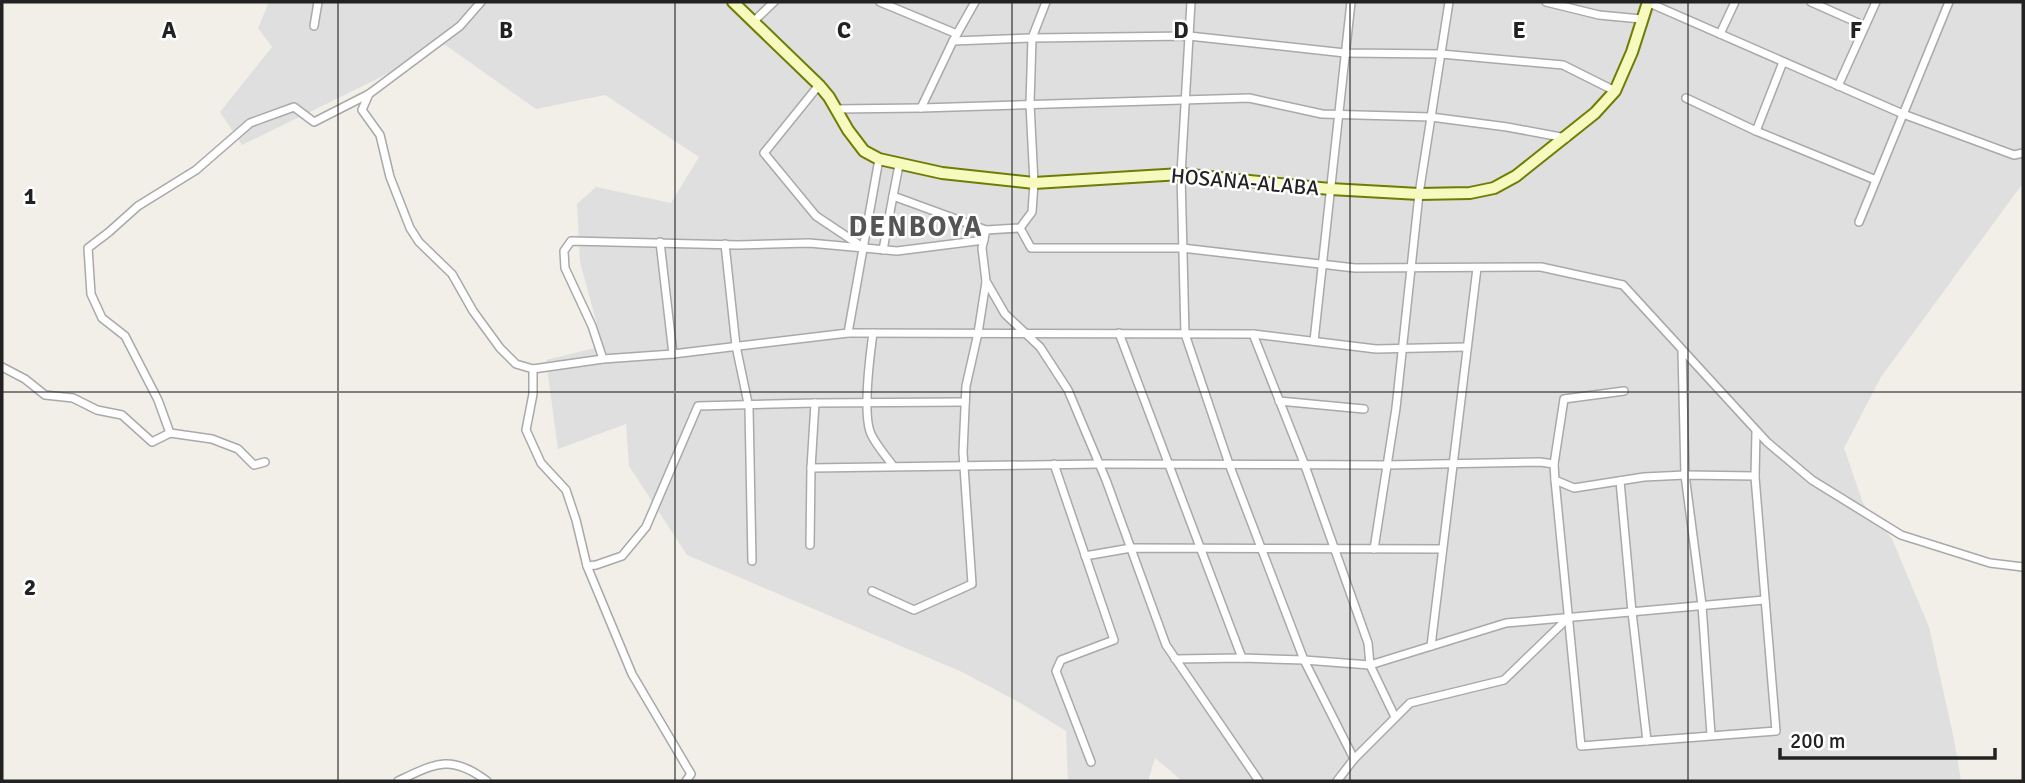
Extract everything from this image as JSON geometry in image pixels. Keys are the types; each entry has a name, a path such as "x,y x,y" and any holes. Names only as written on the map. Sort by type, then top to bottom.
{"main road":[{"name":"HOSANA-ALABA","path":"733,2 819,85 864,151 899,165 942,173 1034,183 1181,174 1330,189 1419,194 1470,193 1494,188 1516,176 1566,138 1595,113 1615,90 1632,52 1648,2"}],"street":[{"path":"314,26 318,2"},
{"path":"170,433 158,400 125,336 102,318 91,294 88,248 138,206 196,170 250,123 295,107 314,122 369,94 460,26 481,2"},
{"path":"754,21 774,2"},
{"path":"880,2 901,6 955,37 1189,36 1345,52 1441,54 1563,65 1615,90"},
{"path":"921,108 975,2"},
{"path":"893,196 986,230 1020,228 1032,212 1032,38 1046,2"},
{"path":"1191,2 1181,174 1185,334 1229,464 1304,660 1354,759"},
{"path":"1314,341 1351,2"},
{"path":"1374,549 1396,408 1419,194 1449,2"},
{"path":"1546,2 1599,15 1641,19"},
{"path":"1648,2 1903,114 2014,155 2023,153"},
{"path":"1720,34 1735,2"},
{"path":"1811,2 1865,26"},
{"path":"1838,86 1876,2"},
{"path":"1859,222 1950,2"},
{"path":"1756,131 1783,62"},
{"path":"819,85 764,153 816,216 863,248"},
{"path":"369,94 362,110 380,135 390,177 410,228 419,242 452,274 472,311 499,348 516,364 533,369 848,333 1253,334 1376,349 1467,346"},
{"path":"835,109 1249,98 1322,114 1431,117 1566,138"},
{"path":"1686,98 1756,131 1876,180"},
{"path":"848,333 879,159"},
{"path":"883,250 899,165"},
{"path":"1020,228 1031,248 1182,247 1355,268 1541,267 1623,285 1756,431 1812,480 1901,535 1990,563 2023,567"},
{"path":"872,591 914,610 972,584 964,465 965,402 986,281 982,248 986,230"},
{"path":"603,359 592,326 565,268 564,251 571,241 809,243 897,251 984,240"},
{"path":"660,242 673,354"},
{"path":"725,244 736,346 748,404 752,561"},
{"path":"1431,646 1477,268"},
{"path":"986,281 1006,314 1040,346 1068,390 1099,464 1166,645 1259,781"},
{"path":"873,333 869,362 870,432 893,466"},
{"path":"1119,333 1242,658"},
{"path":"1253,334 1335,549 1368,643 1370,665 1395,717"},
{"path":"1682,350 1685,475 1702,606 1711,735"},
{"path":"2,367 25,379 45,395 73,398 97,410 122,415 152,442 170,433 212,439 237,449 254,465 265,462"},
{"path":"533,369 533,394 526,430 541,463 566,490 587,566 632,674 690,779"},
{"path":"1624,391 1564,399 1554,464 1581,746 1776,731 1755,476 1756,431"},
{"path":"1279,401 1364,409"},
{"path":"587,566 622,556 646,527 698,406 965,402"},
{"path":"810,545 815,403"},
{"path":"1054,464 1114,640 1060,660 1056,671 1091,762"},
{"path":"811,468 1054,464 1554,464"},
{"path":"1555,480 1574,488 1644,477 1755,476"},
{"path":"1620,481 1647,741"},
{"path":"1085,556 1131,548 1442,549"},
{"path":"1175,659 1242,658 1370,665 1506,623 1764,600"},
{"path":"1337,781 1354,759 1410,703 1504,680 1568,617"},
{"path":"398,781 441,763 470,768 487,781"}],"shaded area":[{"path":"269,2 2023,2 2023,183 1881,377 1844,448 1863,503 1892,539 1929,627 1961,781 1182,781 1155,758 1148,781 1068,781 1066,731 1022,704 962,672 687,555 629,466 626,424 558,449 546,360 603,346 580,262 577,204 596,187 671,203 699,157 605,95 536,109 444,44 242,145 220,112 272,47 258,28"}],"district":[{"name":"DENBOYA","path":"916,227"}]}
